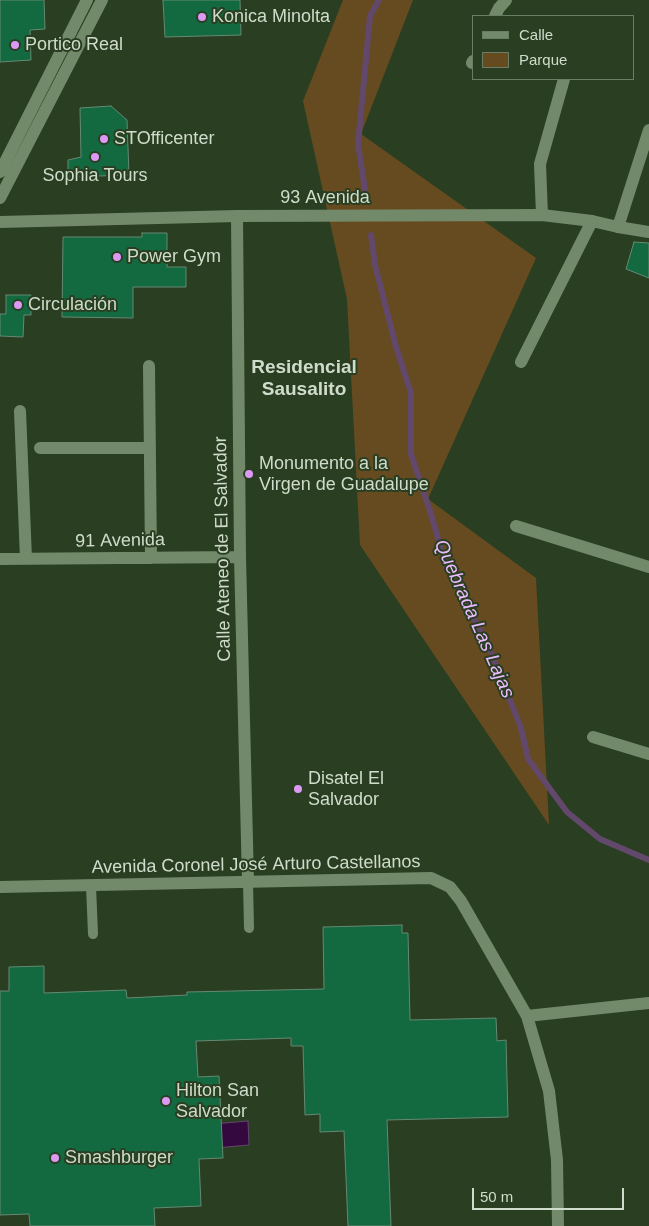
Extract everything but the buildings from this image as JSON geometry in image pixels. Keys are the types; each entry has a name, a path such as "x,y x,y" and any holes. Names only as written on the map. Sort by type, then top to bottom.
{"street":[{"path":"0,172 87,0"},
{"path":"0,198 102,0"},
{"path":"496,15 506,0"},
{"path":"542,215 540,164 564,80"},
{"path":"618,228 649,130"},
{"name":"93 Avenida","path":"0,222 237,216 542,215 592,220 618,228 649,232"},
{"name":"Calle Ateneo de El Salvador","path":"237,216 240,557 248,882"},
{"path":"521,362 592,220"},
{"path":"148,366 151,558"},
{"path":"20,411 26,559"},
{"path":"40,448 150,448"},
{"path":"516,526 649,566"},
{"name":"91 Avenida","path":"0,559 240,557"},
{"path":"594,737 649,754"},
{"name":"Avenida Coronel José Arturo Castellanos","path":"0,888 431,878 450,887 461,901 527,1016 549,1091 557,1160 558,1226"},
{"path":"527,1016 649,1003"}],"lane":[{"path":"248,882 249,928"},
{"path":"91,886 93,934"}],"green space":[{"path":"343,0 413,0 361,134 536,258 428,499 536,578 549,825 360,545 347,299 303,101"}],"shaded area":[{"path":"248,1121 249,1145 215,1148 213,1124"}],"waterway":[{"name":"Quebrada Las Lajas","path":"365,190 358,144 370,16 379,0"},
{"name":"Quebrada Las Lajas","path":"371,235 375,265 396,347 411,393 411,454 446,566 489,647 521,728 528,759 567,812 600,839 649,860"}],"place":[{"name":"Konica Minolta","path":"202,17"},
{"name":"Portico Real","path":"15,45"},
{"name":"STOfficenter","path":"104,139"},
{"name":"Sophia Tours","path":"95,157"},
{"name":"Power Gym","path":"117,257"},
{"name":"Circulación","path":"18,305"},
{"name":"Monumento a la Virgen de Guadalupe","path":"249,474"},
{"name":"Disatel El Salvador","path":"298,789"},
{"name":"Hilton San Salvador","path":"166,1101"},
{"name":"Smashburger","path":"55,1158"}],"district":[{"name":"Residencial Sausalito","path":"304,379"}]}
